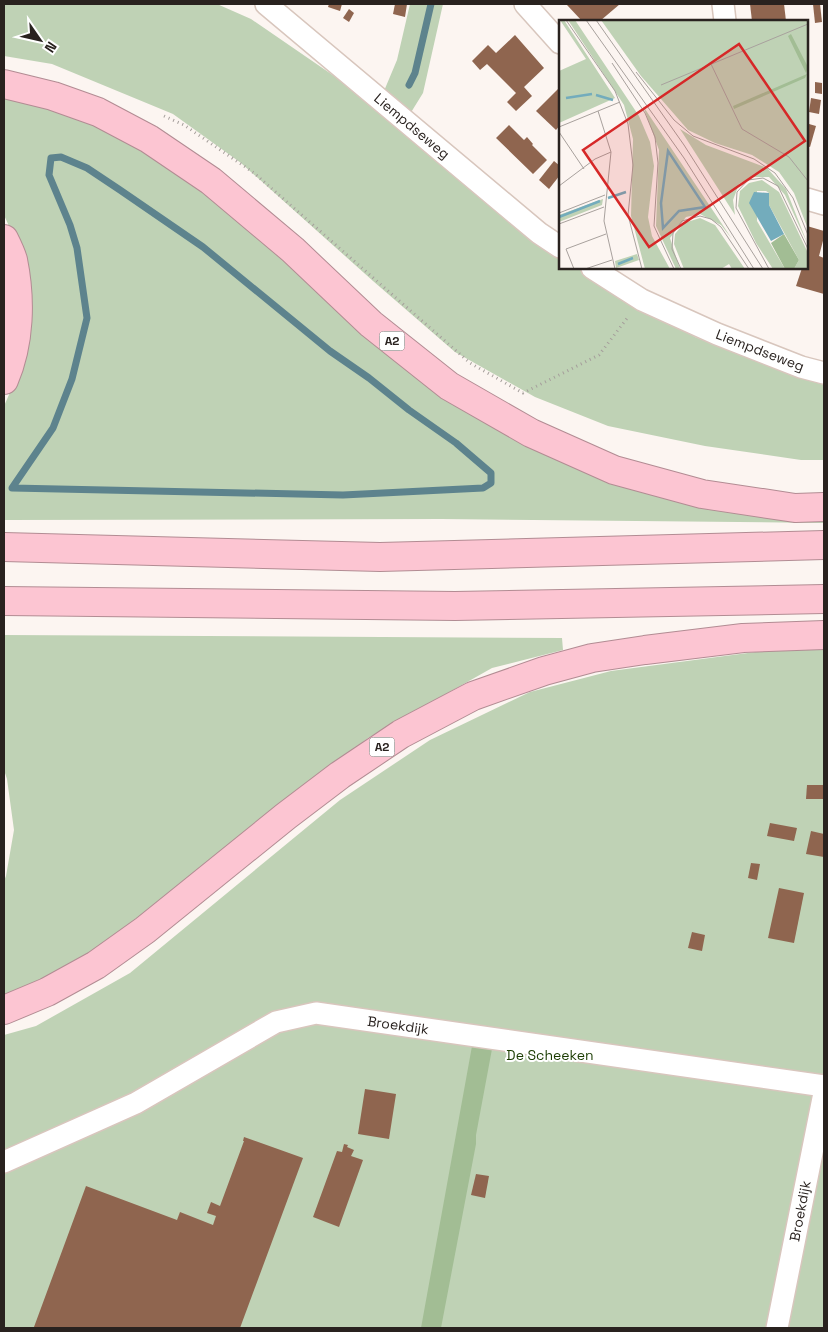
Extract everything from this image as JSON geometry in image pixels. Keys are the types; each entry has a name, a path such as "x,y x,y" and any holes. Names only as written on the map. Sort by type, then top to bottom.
{"highway":[{"name":"A2","path":"4,84 53,96 98,112 149,138 211,181 293,250 371,324 450,386 531,433 614,470 702,494 795,508 824,508"},
{"path":"4,239 13,258 18,296 16,336 9,368 4,380"},
{"path":"4,547 380,557 824,545"},
{"path":"4,601 455,606 824,599"},
{"name":"A2","path":"4,1010 47,992 96,965 145,930 286,816 340,775 401,734 473,696 544,671 592,658 743,638 824,635"}],"street":[{"name":"Liempdseweg","path":"266,4 539,233 559,246"},
{"path":"525,4 559,42"},
{"path":"723,4 725,20"},
{"path":"808,199 824,204"},
{"name":"Liempdseweg","path":"594,269 642,300 717,334 800,367 824,373"},
{"name":"Broekdijk","path":"4,1162 136,1103 276,1022 316,1013 824,1086"},
{"name":"Broekdijk","path":"777,1328 824,1093"}],"path":[{"path":"158,114 184,126 254,172 470,363 523,394 599,355 642,300"}],"green space":[{"path":"4,4 217,4 251,19 369,100 559,254 559,269 583,269 695,337 789,374 824,385 824,460 801,460 705,446 608,426 535,397 455,352 241,163 173,114 52,64 4,56"},
{"path":"410,4 443,4 423,93 410,114 384,91 397,60"},
{"path":"4,94 52,108 94,125 144,150 205,191 526,442 824,520 824,523 441,519 4,520 4,406 19,372 21,253 4,215"},
{"path":"4,635 562,638 563,650 492,668 368,738 82,963 4,1001 4,881 14,830 4,770"},
{"name":"De Scheeken","path":"824,647 824,1328 4,1328 4,1035 36,1026 130,973 340,800 430,740 530,692 611,671 763,651"},
{"path":"472,1046 492,1049 476,1144 441,1328 421,1328"}],"building":[{"path":"329,4 342,4 340,11 328,7"},
{"path":"395,4 407,4 405,17 393,14"},
{"path":"620,4 601,20 581,20 567,5"},
{"path":"750,4 784,4 786,20 752,20"},
{"path":"813,4 820,4 822,22 815,23"},
{"path":"349,9 354,13 349,22 343,18"},
{"path":"515,35 544,68 524,87 532,96 516,111 507,102 516,93 487,64 480,70 472,61 488,45 496,53"},
{"path":"815,82 822,83 822,94 815,93"},
{"path":"559,88 559,126 556,130 536,111"},
{"path":"811,98 821,100 819,114 809,112"},
{"path":"809,124 816,126 810,147 808,146"},
{"path":"509,125 524,140 527,137 547,160 533,174 496,138"},
{"path":"554,161 559,165 559,176 549,189 539,180"},
{"path":"808,226 824,231 819,256 824,258 824,294 796,286 802,269 808,269"},
{"path":"807,785 824,785 824,799 806,799"},
{"path":"770,823 797,828 794,841 767,836"},
{"path":"811,831 824,834 824,857 806,854"},
{"path":"751,863 760,864 757,880 748,878"},
{"path":"779,888 804,893 794,943 768,938"},
{"path":"692,932 705,935 702,951 688,948"},
{"path":"365,1089 396,1094 389,1139 358,1134"},
{"path":"244,1137 303,1158 240,1328 34,1327 86,1186 177,1220 180,1212 213,1225 216,1216 207,1213 211,1202 220,1206"},
{"path":"344,1144 354,1150 351,1156 363,1160 339,1227 313,1217 337,1151 342,1152"},
{"path":"476,1174 489,1176 485,1198 471,1195"}],"waterway":[{"path":"409,85 415,73 431,4"},
{"path":"61,157 87,168 203,247 330,351 456,443 491,473 491,483 483,488 343,495 12,488 53,428 72,379 87,318 77,248 70,225 49,175 51,158 61,157"}]}
